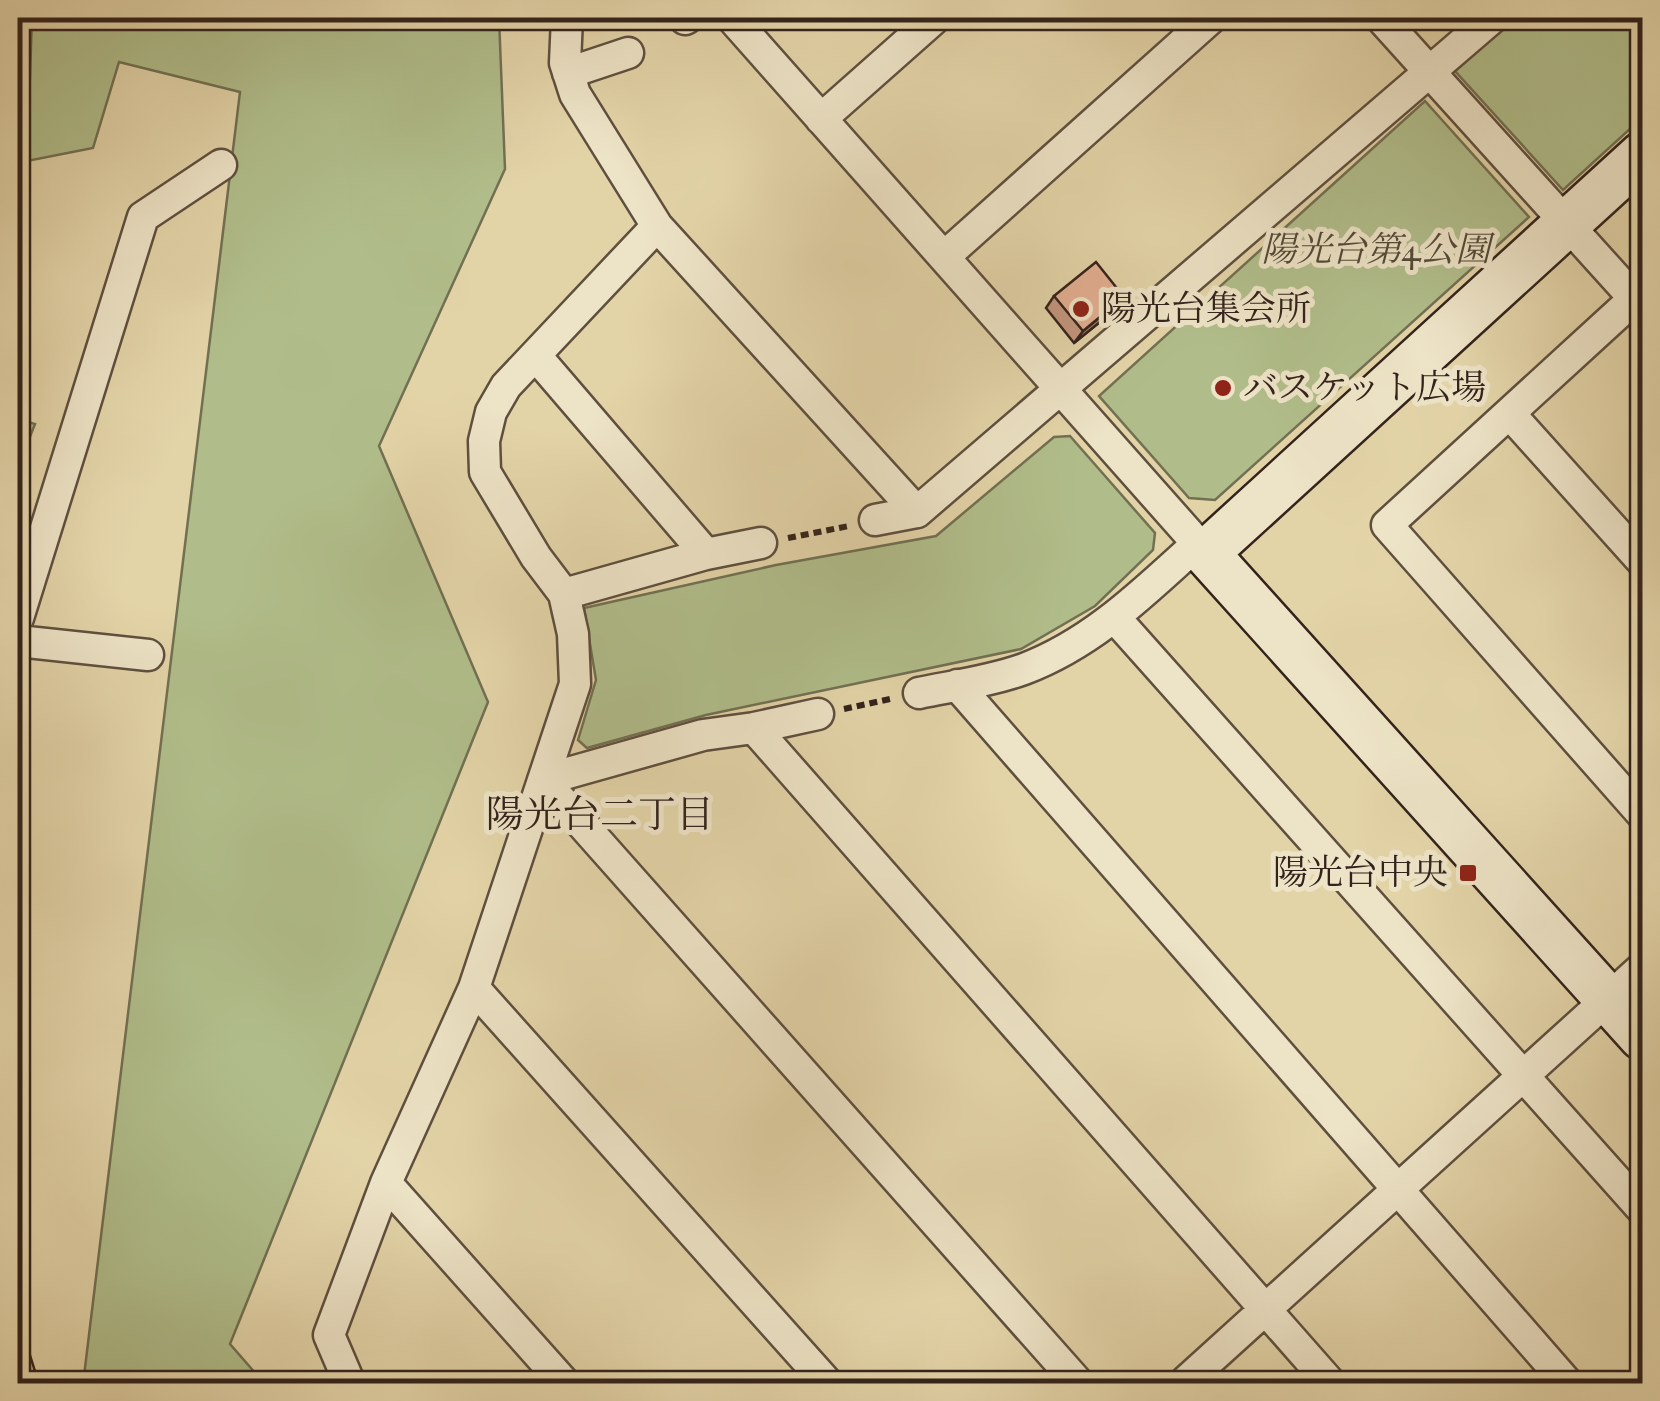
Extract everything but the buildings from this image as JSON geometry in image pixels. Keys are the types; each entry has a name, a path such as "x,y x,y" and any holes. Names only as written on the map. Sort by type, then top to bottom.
{"street":[{"path":"567,18 565,63 576,94 657,226 917,512"},
{"path":"732,18 1642,1037"},
{"path":"821,118 935,18"},
{"path":"944,257 1211,18"},
{"path":"1381,18 1638,302 1387,525 1642,814"},
{"path":"874,520 917,512 1492,18"},
{"path":"568,72 628,53"},
{"path":"919,693 1024,669 1116,618 1202,548 1642,155"},
{"path":"18,618 144,217 222,165"},
{"path":"350,1384 329,1336 386,1183 474,988 575,684 573,634 564,594 536,557 486,472 484,442 491,412 506,386 657,226"},
{"path":"536,356 706,554"},
{"path":"1510,414 1642,561"},
{"path":"564,594 706,554 761,544"},
{"path":"1116,618 1642,1209"},
{"path":"18,641 148,655"},
{"path":"957,684 1568,1384"},
{"path":"543,780 703,735 818,714"},
{"path":"754,728 1331,1384"},
{"path":"543,780 1079,1384"},
{"path":"1183,1384 1642,968"},
{"path":"474,988 828,1384"},
{"path":"386,1183 565,1384"}],"path":[{"path":"761,544 874,520"},
{"path":"818,714 919,693"}],"green space":[{"path":"32,18 499,18 505,169 379,446 488,702 230,1344 264,1383 87,1384 84,1376 240,92 119,62 93,148 27,161"},
{"path":"1515,18 1642,18 1642,118 1563,190 1455,71"},
{"name":"陽光台第4公園","path":"1425,101 1529,217 1215,500 1189,498 1099,396"},
{"path":"18,419 35,424 18,467"},
{"path":"1070,436 1155,533 1153,550 1095,606 1021,649 706,715 587,748 578,740 596,680 584,608 776,565 936,536 1054,437"}],"place":[{"name":"陽光台集会所","path":"1081,309"},
{"name":"バスケット広場","path":"1223,388"},
{"name":"陽光台中央","path":"1468,873"}],"district":[{"name":"陽光台二丁目","path":"600,815"}]}
